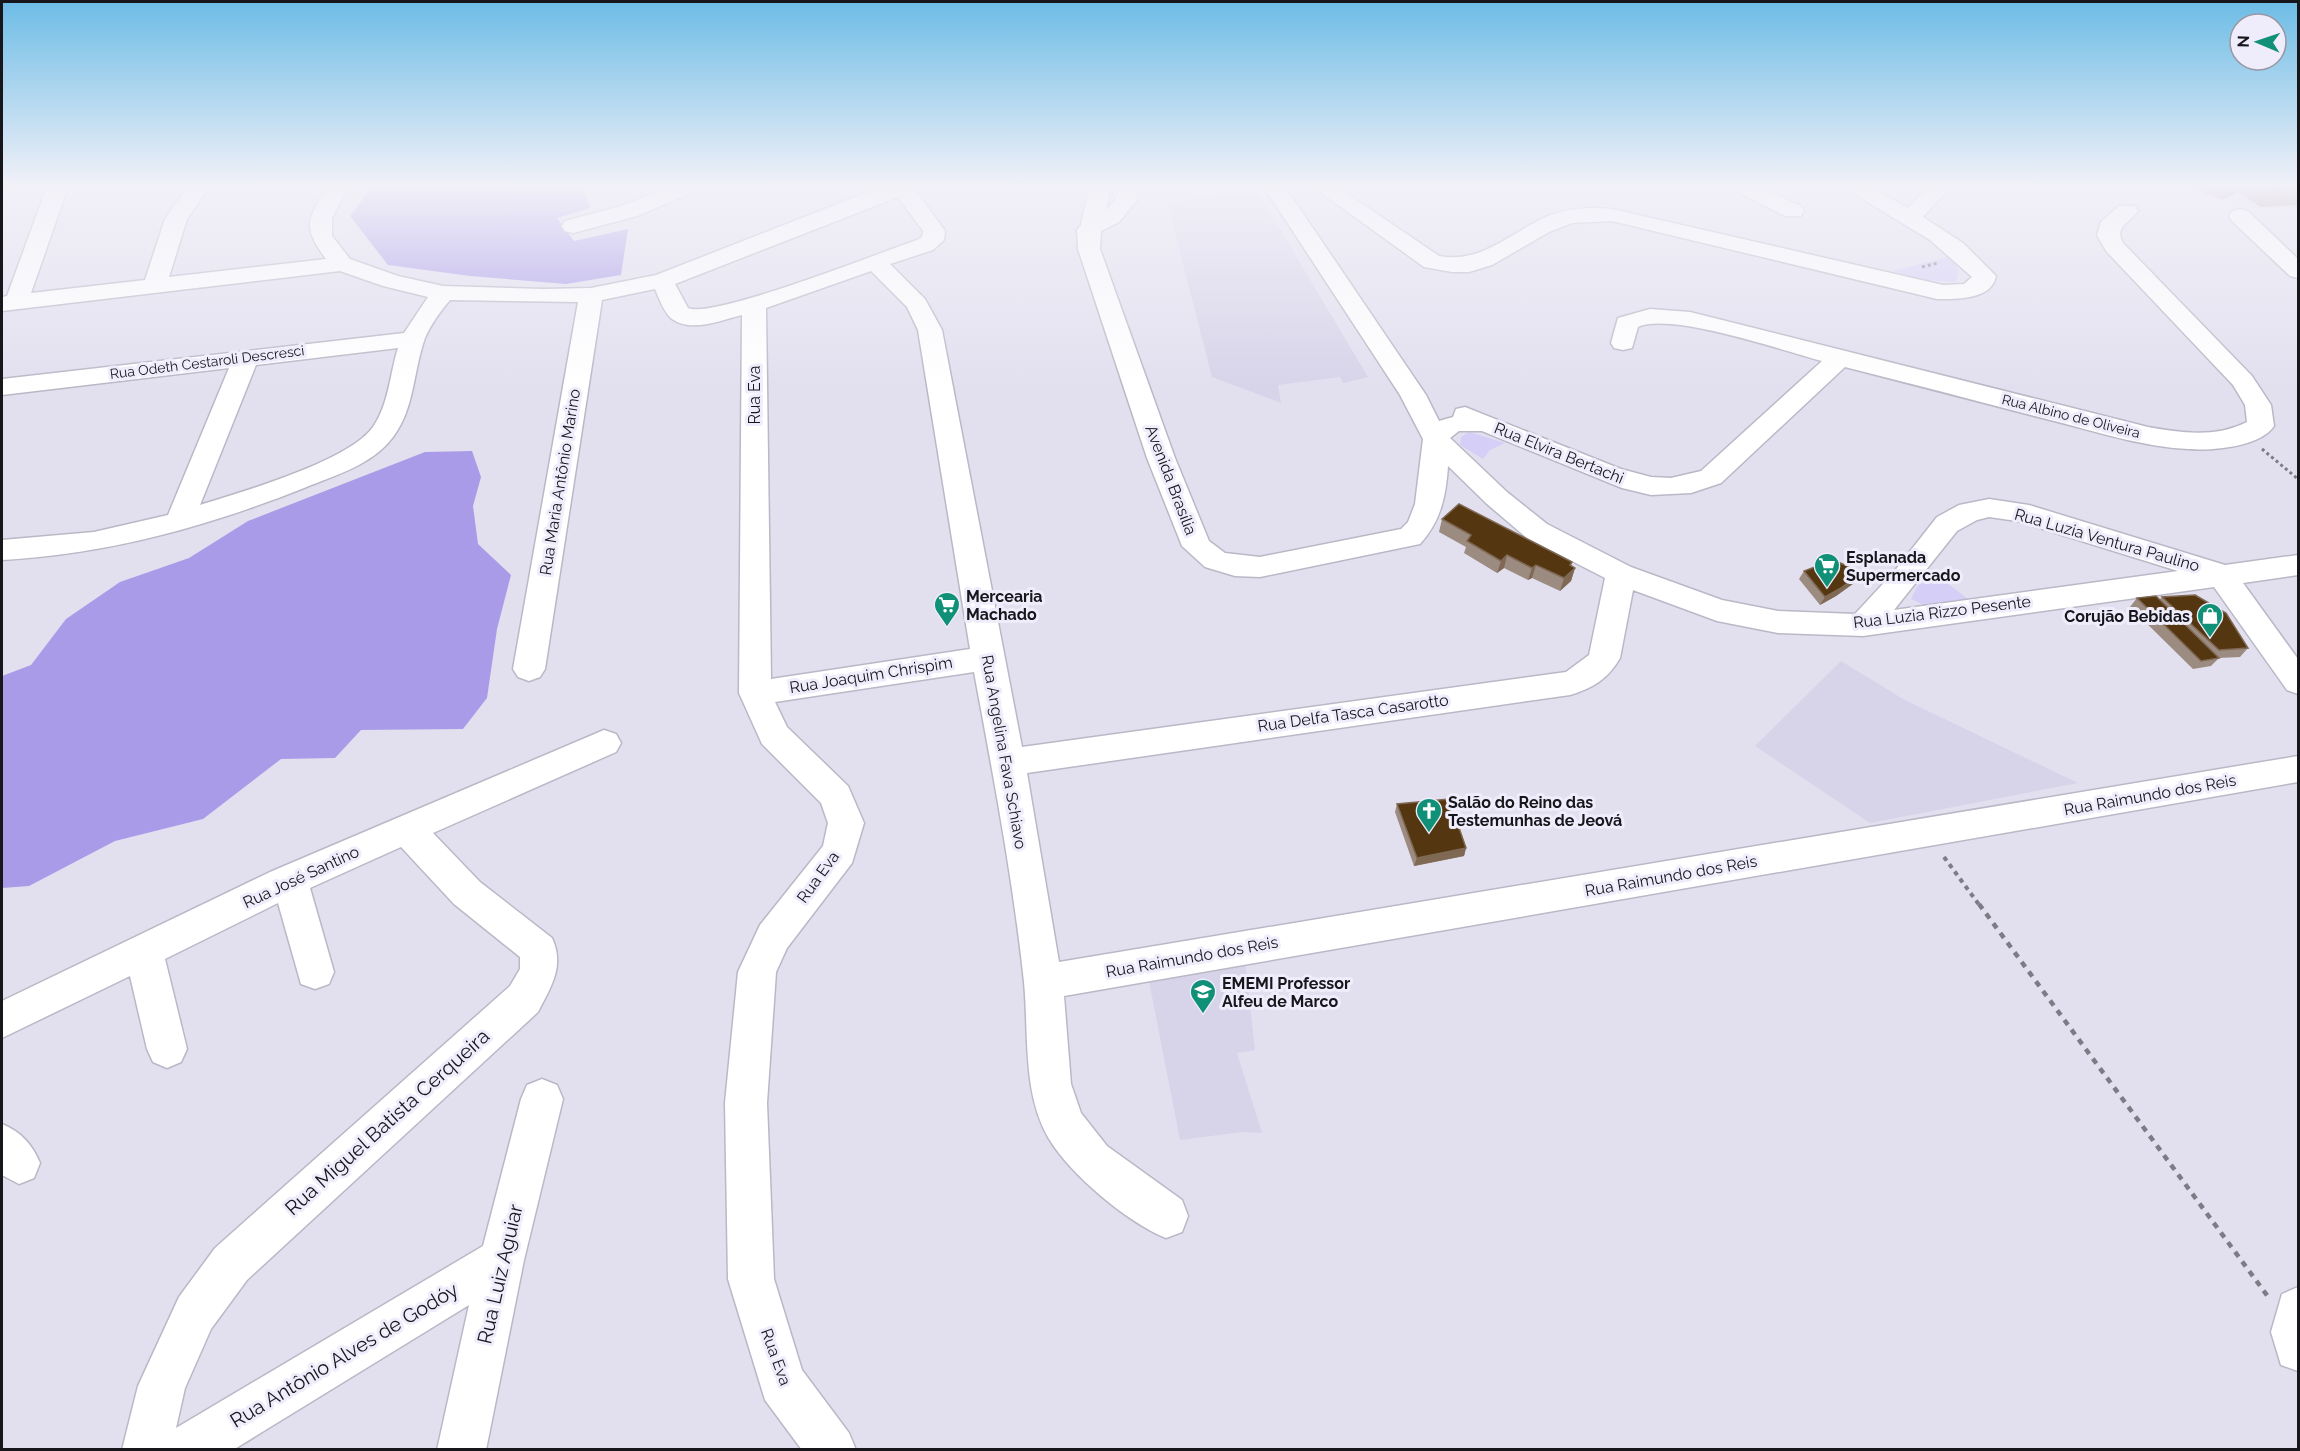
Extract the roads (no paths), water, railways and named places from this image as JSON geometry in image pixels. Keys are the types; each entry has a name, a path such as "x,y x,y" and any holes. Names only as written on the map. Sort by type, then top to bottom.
{"street":[{"path":"31,252 9,303 342,264 391,281 443,292 532,296 591,295 662,281 736,252"},
{"path":"155,286 164,252"},
{"path":"332,252 342,264"},
{"path":"662,281 679,313 691,318 706,317 754,304 907,252"},
{"name":"Avenida Brasília","path":"1090,252 1161,458 1197,546 1215,560 1234,566 1260,567 1396,542 1410,537 1421,528 1430,501 1436,439"},
{"name":"Rua Luzia Rizzo Pesente","path":"1317,252 1413,395 1436,439 1486,487 1537,531 1621,573 1717,610 1778,622 1863,625 2146,584 2298,565"},
{"path":"1417,252 1432,262 1449,267 1466,267 1483,262 1501,252"},
{"path":"1767,252 1937,292 1975,289 1983,283 1984,276 1972,261 1959,252"},
{"name":"Rua Albino de Oliveira","path":"1623,343 1627,323 1638,317 1659,315 1690,319 2109,427 2174,440 2229,441 2245,436 2261,426 2258,405 2242,381 2119,252"},
{"path":"2278,252 2298,271"},
{"name":"Rua Angelina Fava Schiavo","path":"876,263 917,304 930,330 987,657 1008,762 1043,982 1051,1084 1064,1124 1092,1161 1166,1216"},
{"path":"2,550 33,550 179,523 333,467 373,446 390,425 413,339 424,317 443,292"},
{"name":"Rua Maria Antônio Marino","path":"528,669 591,295"},
{"name":"Rua Eva","path":"754,304 755,693 774,735 836,796 846,823 839,852 773,937 758,972 746,1103 750,1279 782,1383 832,1449"},
{"name":"Rua Odeth Cestaroli Descresci","path":"2,387 413,339"},
{"name":"Rua Elvira Bertachi","path":"1413,395 1635,483 1666,488 1693,486 1711,477 1841,357"},
{"path":"179,523 246,358"},
{"path":"1436,439 1440,432 1455,423 1485,423"},
{"path":"1430,501 1455,489 1486,487"},
{"name":"Rua Luzia Ventura Paulino","path":"1863,625 1904,580 1947,524 1970,512 1989,508 2019,512 2221,574"},
{"path":"2124,544 2144,567 2146,584"},
{"name":"Rua Delfa Tasca Casarotto","path":"1008,762 1570,683 1582,679 1599,667 1604,658 1621,573"},
{"path":"2221,574 2298,682"},
{"name":"Rua Joaquim Chrispim","path":"755,693 987,657"},
{"name":"Rua José Santino","path":"2,1020 144,953 290,880 604,743"},
{"name":"Rua Raimundo dos Reis","path":"1043,982 2298,769"},
{"name":"Rua Miguel Batista Cerqueira","path":"146,1449 162,1386 195,1313 231,1264 524,999 538,971 539,950 467,893 406,829"},
{"path":"290,880 315,972"},
{"path":"144,953 167,1049"},
{"name":"Rua Luiz Aguiar","path":"461,1449 502,1260 542,1099"},
{"name":"Rua Antônio Alves de Godóy","path":"186,1449 502,1260"}],"place":[{"name":"Esplanada Supermercado","path":"1827,589"},
{"name":"Mercearia Machado","path":"947,628"},
{"name":"Corujão Bebidas","path":"2210,639"},
{"name":"Salão do Reino das Testemunhas de Jeová","path":"1429,834"},
{"name":"EMEMI Professor Alfeu de Marco","path":"1203,1015"}]}
